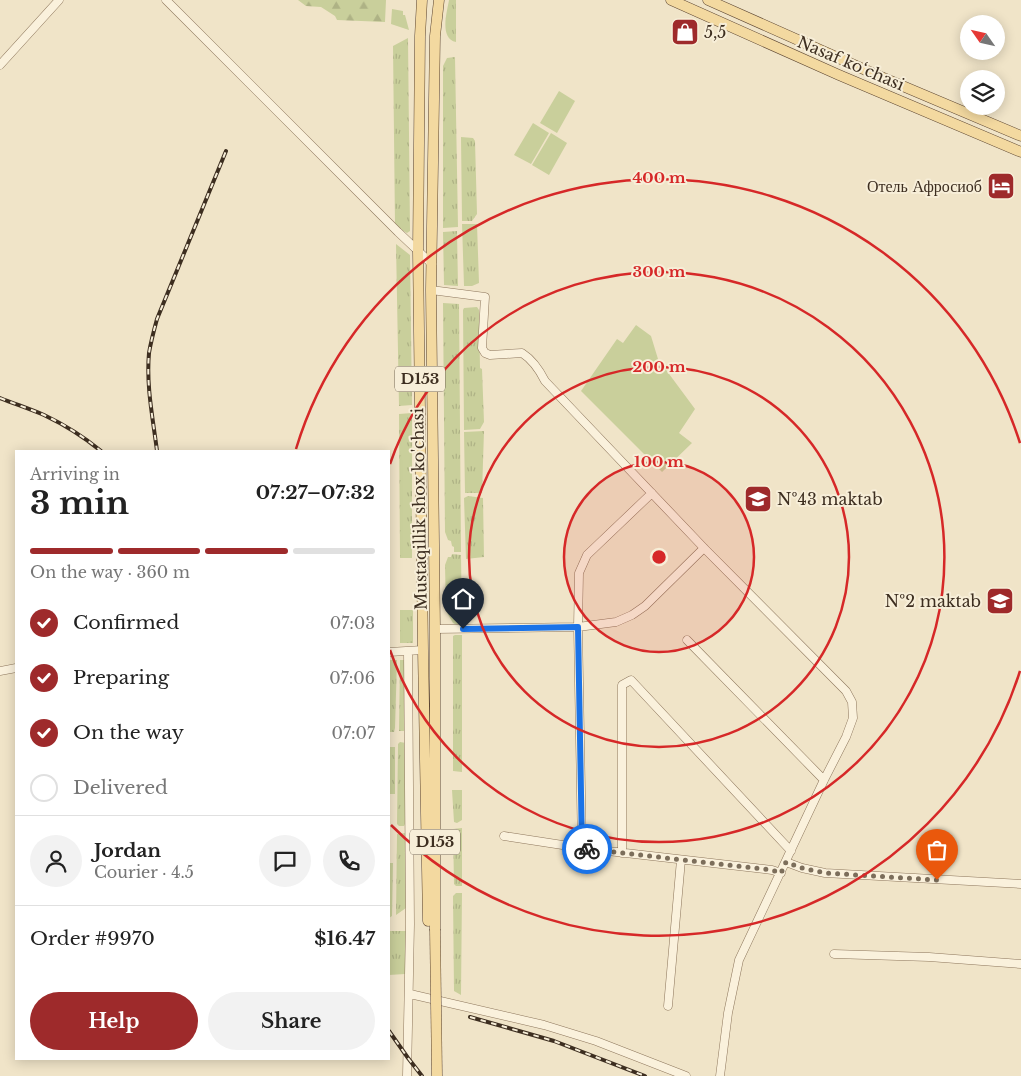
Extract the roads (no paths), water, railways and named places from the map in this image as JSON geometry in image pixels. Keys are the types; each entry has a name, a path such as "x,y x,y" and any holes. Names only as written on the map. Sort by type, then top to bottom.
{"main road":[{"name":"Mustaqillik shox ko'chasi","path":"422,0 418,251 423,650 430,744"},
{"name":"Mustaqillik shox ko'chasi","path":"432,929 430,744 435,629 431,290 435,36 439,0"},
{"name":"Nasaf ko‘chasi","path":"671,0 1021,152"},
{"name":"Nasaf ko‘chasi","path":"708,0 879,76 1021,136"},
{"path":"419,289 431,290"},
{"name":"D153","path":"431,1076 432,929"},
{"name":"D153","path":"432,929 437,1076"}],"street":[{"path":"0,65 60,0"},
{"path":"166,0 432,264"},
{"path":"431,290 485,297 482,348 485,353 490,355 522,353 530,358 545,380 704,548 846,691 852,702 853,718 846,737 739,960 728,1013 720,1076"},
{"path":"582,848 578,627 579,573 587,555 652,493"},
{"path":"435,629 578,627 616,622 632,615 645,606 704,548"},
{"path":"687,640 824,780"},
{"path":"390,652 423,650"},
{"path":"407,1076 410,994 408,651"},
{"path":"0,671 15,668"},
{"path":"622,853 622,685 631,680 791,851"},
{"path":"504,836 582,848 772,870 781,873"},
{"path":"668,1006 681,860"},
{"path":"786,862 825,873 1021,884"},
{"path":"834,954 1021,964"},
{"path":"410,994 544,1025 596,1041 686,1076"}],"railway":[{"path":"157,450 148,378 149,353 152,340 157,319 226,151"},
{"path":"0,398 52,419 81,436 100,450"},
{"path":"470,1017 554,1041 645,1076"},
{"path":"390,1032 422,1076"}],"place":[{"name":"5,5","path":"685,32"},
{"name":"Отель Афросиоб","path":"1001,186"},
{"name":"№43 maktab","path":"758,499"},
{"name":"№2 maktab","path":"1000,601"}]}
